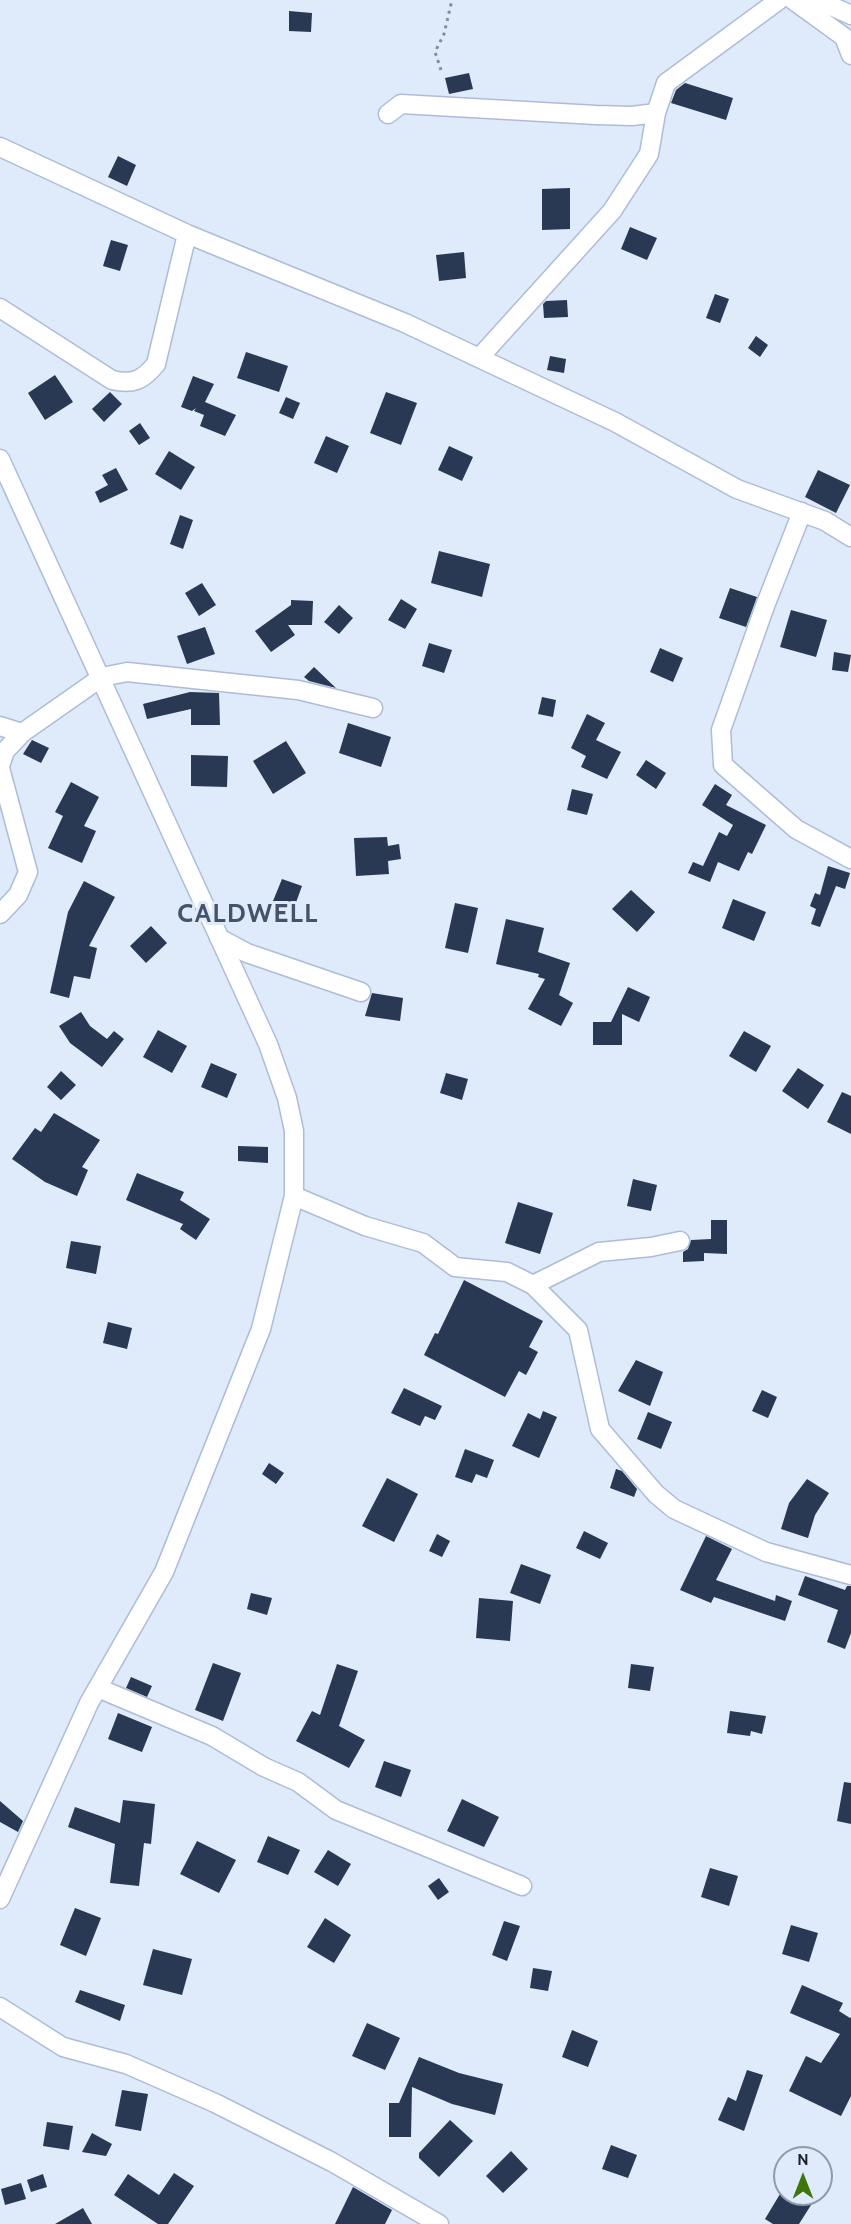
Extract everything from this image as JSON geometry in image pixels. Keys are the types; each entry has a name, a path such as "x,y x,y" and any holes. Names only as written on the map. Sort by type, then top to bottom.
{"street":[{"path":"479,358 612,211 649,153 656,113 666,83 779,0"},
{"path":"792,0 844,37 851,55"},
{"path":"818,0 851,15"},
{"path":"388,114 401,104 596,115 632,116 656,113"},
{"path":"0,147 187,234 405,323 615,422 737,489 825,520 851,537"},
{"path":"0,308 112,380 129,384 146,377 156,364 187,234"},
{"path":"0,459 102,677 268,1044 287,1098 294,1131 294,1196 261,1329 164,1572 98,1688 0,1899"},
{"path":"802,512 765,606 721,730 723,765 796,829 851,859"},
{"path":"0,914 18,895 27,872 26,858 0,767 5,751 22,733 102,677 127,672 174,675 298,690 373,708"},
{"path":"0,726 22,733"},
{"path":"219,938 247,953 361,992"},
{"path":"294,1196 365,1226 423,1243 455,1267 507,1272 533,1284 578,1330 600,1429 656,1494 674,1509 766,1552 851,1575"},
{"path":"533,1284 599,1252 651,1247 680,1241"},
{"path":"98,1688 212,1736 264,1767 298,1782 336,1810 522,1886"},
{"path":"0,2007 63,2047 126,2064 215,2103 332,2162 439,2224"}],"path":[{"path":"441,70 435,52 444,34 452,0"}],"building":[{"path":"289,11 312,13 311,32 289,31"},
{"path":"469,73 473,89 449,94 445,78"},
{"path":"685,83 733,98 726,120 671,103 676,90"},
{"path":"118,156 136,165 127,186 108,177"},
{"path":"570,188 570,229 542,230 542,189"},
{"path":"630,227 657,238 647,260 621,249"},
{"path":"111,240 128,245 120,271 103,266"},
{"path":"464,252 466,278 439,281 436,255"},
{"path":"715,294 729,299 720,323 706,318"},
{"path":"567,300 568,317 544,318 543,304 546,301"},
{"path":"756,336 768,345 760,357 748,348"},
{"path":"246,352 288,366 279,392 237,378"},
{"path":"550,356 566,359 564,373 547,370"},
{"path":"55,375 73,402 45,420 28,393"},
{"path":"193,376 214,384 205,402 236,415 225,436 200,426 204,415 194,411 196,408 192,411 181,407"},
{"path":"110,392 122,404 104,422 92,409"},
{"path":"386,392 417,403 401,445 370,433"},
{"path":"286,397 300,403 293,419 279,413"},
{"path":"140,423 150,438 139,445 129,431"},
{"path":"326,436 349,446 337,473 314,463"},
{"path":"449,446 473,457 462,481 438,470"},
{"path":"169,451 195,467 181,490 155,474"},
{"path":"116,468 128,490 100,503 95,492 108,485 102,475"},
{"path":"818,470 850,485 836,513 805,497"},
{"path":"180,515 193,520 183,549 170,544"},
{"path":"439,551 490,564 482,597 431,583"},
{"path":"202,583 216,605 199,616 185,593"},
{"path":"730,588 757,597 746,627 719,618"},
{"path":"401,599 417,609 405,629 388,620"},
{"path":"291,600 313,601 312,625 288,625 295,635 271,652 255,631 291,605"},
{"path":"339,605 353,618 339,634 324,622"},
{"path":"791,610 827,620 816,657 780,647"},
{"path":"205,627 215,654 187,664 177,636"},
{"path":"429,643 452,650 444,673 422,666"},
{"path":"660,648 683,658 673,682 650,672"},
{"path":"834,652 851,655 848,672 832,670"},
{"path":"314,667 336,688 309,681 304,677"},
{"path":"190,692 219,693 220,725 191,725 191,709 147,719 143,704"},
{"path":"542,697 556,700 553,717 538,714"},
{"path":"587,714 605,723 596,740 621,752 607,779 581,767 586,756 571,748"},
{"path":"348,723 391,737 381,767 339,753"},
{"path":"32,740 49,748 41,763 23,754"},
{"path":"286,741 306,773 273,794 253,761"},
{"path":"191,755 228,756 227,787 191,786"},
{"path":"646,760 666,773 656,789 636,775"},
{"path":"71,782 99,797 84,826 96,831 82,863 48,848 63,816 55,812"},
{"path":"715,784 732,795 726,805 766,825 752,854 748,852 739,871 718,862 710,882 688,873 693,862 703,866 719,832 727,836 733,825 702,805"},
{"path":"572,789 593,794 587,815 567,810"},
{"path":"387,837 388,846 399,844 401,859 388,861 389,874 356,876 354,838"},
{"path":"828,866 850,873 845,889 836,886 820,927 811,924 816,909 810,906 815,893 820,895"},
{"path":"282,879 302,886 294,908 273,901"},
{"path":"84,881 115,897 89,946 97,948 90,979 74,976 69,998 50,993 68,912"},
{"path":"631,890 655,912 637,932 612,909"},
{"path":"733,899 766,912 754,941 722,928"},
{"path":"455,903 478,908 468,953 445,948"},
{"path":"506,919 544,928 538,952 570,963 559,995 573,1003 561,1026 528,1009 545,979 538,977 539,974 496,964"},
{"path":"151,926 167,943 146,963 130,946"},
{"path":"628,987 650,997 639,1022 622,1014 622,1045 593,1045 593,1022 611,1022"},
{"path":"372,993 403,998 400,1021 365,1016"},
{"path":"81,1012 90,1026 107,1039 114,1031 124,1039 102,1067 70,1043 59,1026"},
{"path":"158,1030 187,1046 172,1073 143,1057"},
{"path":"744,1031 771,1046 756,1072 729,1056"},
{"path":"211,1063 237,1074 227,1098 201,1087"},
{"path":"798,1068 824,1085 808,1109 782,1091"},
{"path":"61,1071 76,1085 61,1100 47,1087"},
{"path":"446,1073 468,1079 462,1100 440,1093"},
{"path":"842,1092 851,1096 851,1134 827,1122"},
{"path":"54,1113 100,1140 82,1167 88,1170 77,1196 45,1182 12,1159 35,1128 41,1132"},
{"path":"238,1146 268,1147 268,1163 238,1161"},
{"path":"137,1173 184,1192 180,1200 210,1219 196,1240 180,1229 183,1224 126,1200"},
{"path":"633,1179 657,1185 651,1211 627,1206"},
{"path":"518,1202 553,1213 540,1254 505,1243"},
{"path":"711,1220 727,1220 727,1254 704,1253 704,1261 683,1262 683,1252 688,1249 691,1240 711,1239"},
{"path":"71,1241 101,1246 96,1274 66,1268"},
{"path":"464,1280 543,1321 529,1347 538,1352 526,1375 519,1371 505,1397 424,1355 435,1333 438,1334"},
{"path":"108,1322 132,1328 127,1349 103,1343"},
{"path":"636,1360 663,1372 650,1406 618,1391"},
{"path":"404,1388 442,1406 435,1420 425,1416 420,1426 391,1413"},
{"path":"762,1390 777,1397 768,1418 752,1411"},
{"path":"543,1411 557,1417 539,1458 512,1446 528,1413 540,1419"},
{"path":"648,1412 672,1422 661,1449 637,1439"},
{"path":"465,1449 494,1460 487,1478 476,1474 472,1483 455,1477"},
{"path":"269,1463 284,1473 276,1484 262,1474"},
{"path":"616,1469 622,1471 637,1489 634,1497 610,1488"},
{"path":"387,1478 418,1494 394,1542 362,1526"},
{"path":"807,1479 829,1493 815,1515 808,1538 781,1529 789,1503"},
{"path":"584,1531 608,1543 600,1559 576,1548"},
{"path":"437,1534 450,1541 442,1557 429,1551"},
{"path":"706,1536 732,1549 716,1580 775,1601 776,1595 792,1601 785,1621 714,1597 711,1603 680,1590"},
{"path":"521,1564 551,1575 540,1604 510,1593"},
{"path":"805,1576 845,1590 847,1586 851,1586 851,1633 845,1649 827,1642 838,1610 798,1595"},
{"path":"251,1593 272,1598 267,1615 247,1609"},
{"path":"479,1598 513,1601 510,1641 476,1638"},
{"path":"213,1663 241,1673 223,1721 195,1710"},
{"path":"337,1664 358,1671 339,1726 365,1740 349,1768 296,1741 312,1711 320,1715"},
{"path":"631,1664 654,1667 650,1691 628,1688"},
{"path":"131,1677 152,1686 147,1697 126,1688"},
{"path":"730,1711 766,1716 762,1734 751,1731 750,1736 727,1733"},
{"path":"118,1713 152,1727 142,1752 108,1739"},
{"path":"384,1761 411,1770 401,1797 375,1787"},
{"path":"844,1782 851,1783 851,1824 837,1821"},
{"path":"462,1799 499,1817 484,1847 447,1831"},
{"path":"123,1800 155,1804 151,1844 144,1843 139,1886 110,1883 115,1844 68,1827 75,1807 120,1823"},
{"path":"0,1801 23,1821 18,1832 0,1822"},
{"path":"268,1836 300,1850 288,1875 257,1862"},
{"path":"197,1841 236,1860 219,1893 180,1874"},
{"path":"328,1850 351,1864 338,1886 314,1872"},
{"path":"710,1868 738,1876 729,1906 701,1897"},
{"path":"439,1878 449,1892 438,1900 428,1886"},
{"path":"75,1908 101,1918 86,1956 60,1945"},
{"path":"325,1918 351,1935 334,1963 307,1947"},
{"path":"504,1921 520,1926 507,1961 492,1955"},
{"path":"791,1925 818,1933 809,1962 782,1954"},
{"path":"153,1949 192,1959 182,1995 143,1985"},
{"path":"533,1968 552,1971 548,1991 530,1988"},
{"path":"802,1985 843,2003 839,2011 851,2017 851,2096 841,2116 789,2091 806,2056 821,2063 840,2034 790,2013"},
{"path":"80,1990 125,2005 120,2021 75,2002"},
{"path":"367,2023 400,2038 385,2070 352,2056"},
{"path":"572,2030 598,2041 588,2067 562,2057"},
{"path":"419,2057 459,2073 503,2084 495,2115 452,2104 412,2087 411,2137 389,2137 389,2103 399,2103"},
{"path":"747,2070 763,2075 744,2131 718,2120 728,2097 736,2101"},
{"path":"122,2090 148,2094 141,2131 115,2126"},
{"path":"450,2120 473,2141 439,2177 419,2158 419,2153"},
{"path":"47,2122 73,2126 69,2150 43,2146"},
{"path":"92,2133 112,2144 106,2156 82,2152"},
{"path":"611,2145 637,2155 628,2178 602,2169"},
{"path":"511,2151 528,2169 503,2193 486,2176"},
{"path":"174,2173 194,2186 168,2224 158,2224 114,2195 128,2174 159,2195"},
{"path":"43,2174 47,2187 31,2192 27,2180"},
{"path":"21,2183 26,2199 5,2205 1,2189"},
{"path":"353,2187 392,2210 385,2224 335,2224"},
{"path":"773,2206 810,2206 799,2224 773,2224 765,2219"},
{"path":"83,2208 92,2224 55,2224"}],"district":[{"name":"CALDWELL","path":"248,914"}]}
